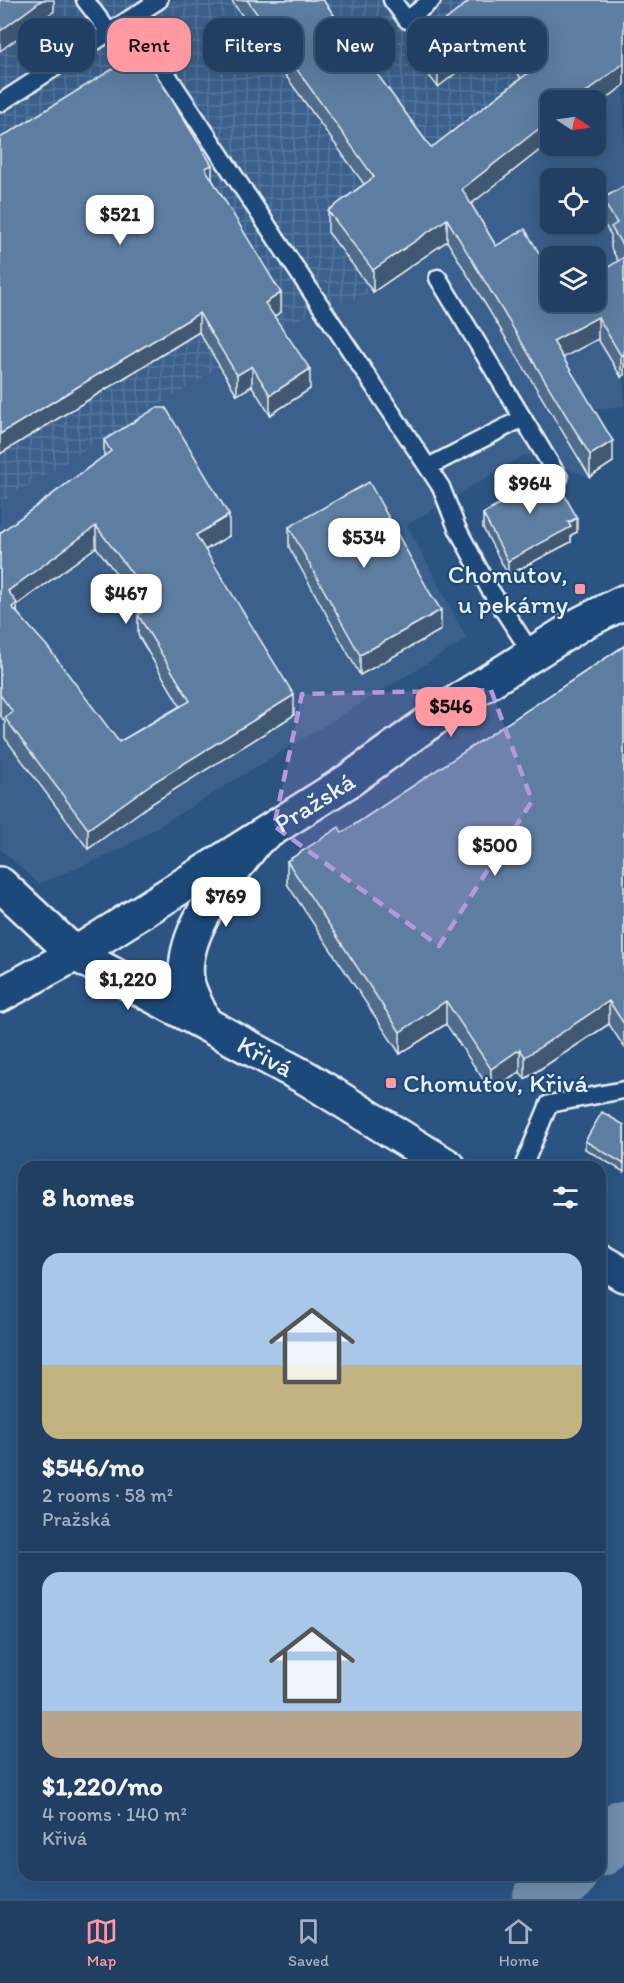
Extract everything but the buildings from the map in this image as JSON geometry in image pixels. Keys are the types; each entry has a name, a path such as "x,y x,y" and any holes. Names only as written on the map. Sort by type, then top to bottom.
{"street":[{"name":"Pražská","path":"0,995 75,954 348,781 464,697 582,623 624,602"},
{"path":"204,1023 188,985 186,958 195,931 211,902 258,838"},
{"name":"Křivá","path":"0,884 75,954 308,1078 439,1161"},
{"path":"606,1264 624,1275"}],"lane":[{"path":"85,0 107,29"},
{"path":"132,18 159,0"},
{"path":"392,0 407,20 432,0"},
{"path":"0,103 107,33"},
{"path":"165,72 441,487 457,528 489,588 532,654"},
{"path":"438,278 559,478"},
{"path":"428,467 523,418"},
{"path":"525,1161 549,1104 624,1090"}],"highlighted area":[{"path":"491,690 532,801 439,946 274,826 302,694"}],"shaded area":[{"path":"0,0 624,0 547,64 547,18 407,18 407,72 537,72 479,120 469,225 373,292 297,320 0,503"},
{"path":"624,8 624,406 596,409 613,462 590,477 524,455 407,525 467,639 120,850 39,884 0,849 0,503 297,320 373,292 470,224 427,164 543,72 547,72 547,69"}],"waterway":[{"path":"606,1843 624,1827"},
{"path":"541,1899 562,1881"}],"place":[{"name":"Chomutov, u pekárny","path":"580,589"},
{"name":"Chomutov, Křivá","path":"391,1083"}]}
